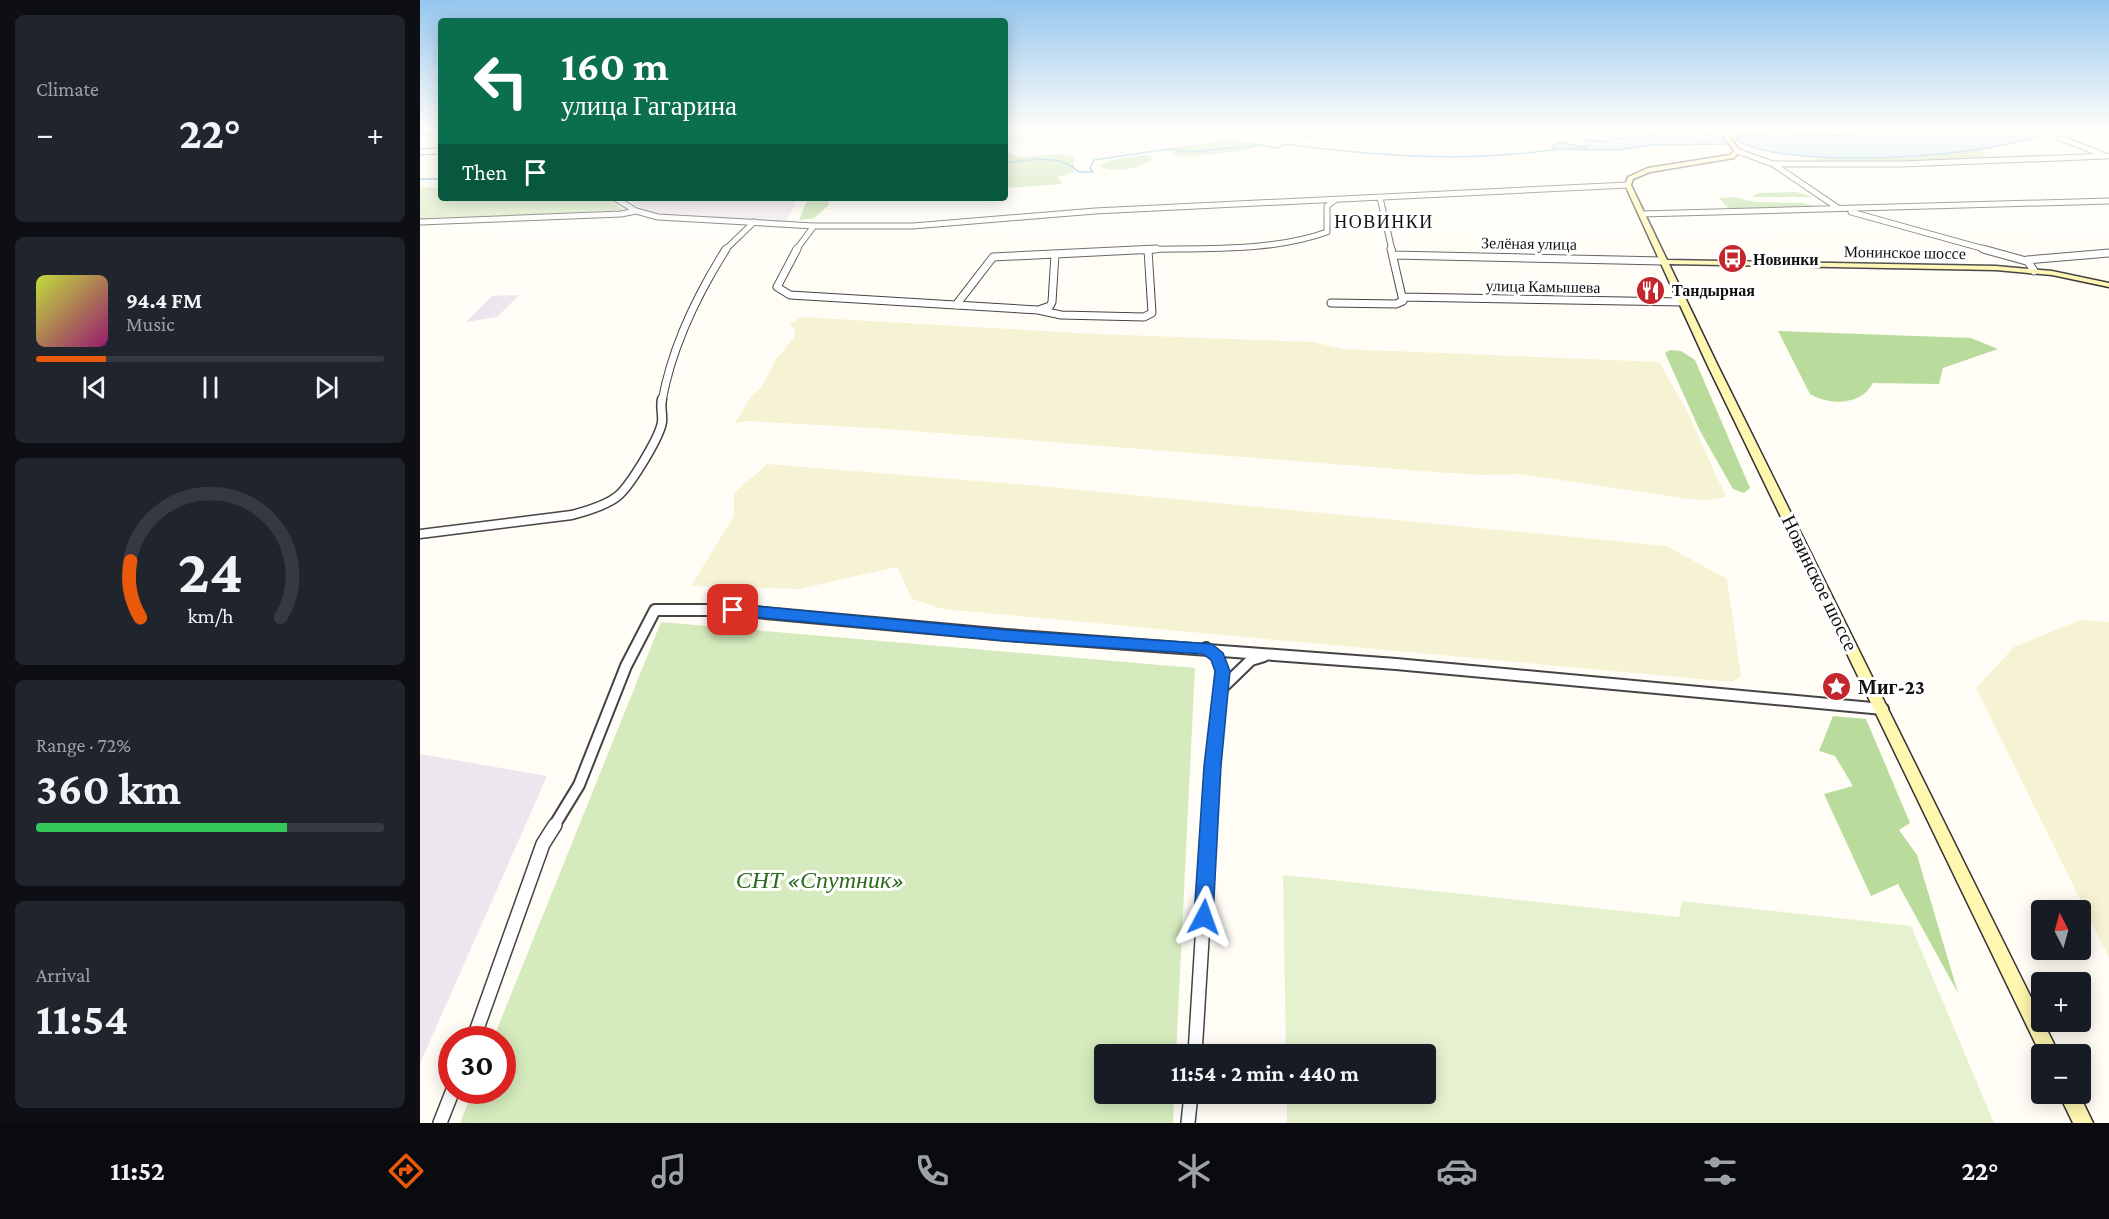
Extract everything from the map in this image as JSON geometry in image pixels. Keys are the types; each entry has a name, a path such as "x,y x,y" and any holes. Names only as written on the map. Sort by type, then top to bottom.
{"main road":[{"name":"Новинское шоссе","path":"1628,185 1663,262 2045,1044"},
{"name":"Монинское шоссе","path":"1663,262 2034,271 2109,285"},
{"path":"2074,1104 2084,1123"}],"street":[{"path":"1799,182 1826,202 1843,210 2026,261 2038,257 2109,253"},
{"path":"420,222 636,212 668,218 814,226 933,225 1106,210 1628,185"},
{"path":"1380,198 1403,297"},
{"path":"1327,206 1335,200"},
{"path":"620,201 636,212"},
{"path":"1316,201 1327,206"},
{"path":"1641,214 2109,201"},
{"path":"956,304 993,257 1207,247 1253,248 1313,237 1329,229 1327,206"},
{"path":"420,534 572,515 588,511 619,495 658,436 663,419 660,410 667,372 702,287 728,246 754,222"},
{"path":"814,226 788,259 777,287 782,291 801,296 956,304 1038,310 1061,315 1149,316 1152,310 1148,250"},
{"path":"1038,310 1050,306 1052,302 1055,254"},
{"name":"Зелёная улица","path":"1394,255 1663,262"},
{"path":"2026,261 2034,271"},
{"name":"улица Камышева","path":"1331,303 1396,304 1403,301 1403,297 1683,302"},
{"path":"478,1026 543,844 579,785 622,676 655,610 733,610 1006,635 1206,648 1883,709"},
{"path":"1196,1044 1218,698 1222,688 1222,671 1218,657 1206,648"},
{"path":"1222,688 1251,660 1271,654"},
{"path":"440,1123 447,1104"},
{"path":"1188,1123 1190,1104"}],"shaded area":[{"path":"631,201 797,201 786,223 649,213"},
{"path":"519,295 497,317 466,322 492,296"},
{"path":"801,317 1096,334 1313,342 1343,349 1659,362 1688,413 1726,497 1707,500 1688,499 1520,474 1481,475 1435,472 874,428 746,421 735,423 750,398 761,388 776,359 795,337 795,331 790,324"},
{"path":"767,464 1028,485 1667,546 1727,579 1741,676 1732,682 943,609 912,599 897,567 799,589 691,586 734,516 734,493"},
{"path":"2081,620 2109,622 2109,958 2091,921 2091,900 2080,900 1976,688 2014,647"},
{"path":"420,754 547,776 420,1064"}],"green space":[{"path":"1008,182 1062,183 1008,188"},
{"path":"420,187 438,188 438,201 612,201 623,210 420,220"},
{"path":"1796,192 1813,197 1752,197 1758,193"},
{"path":"1734,197 1755,202 1802,203 1820,207 1729,209 1719,198"},
{"path":"807,201 828,201 829,205 814,218 799,220"},
{"path":"1778,331 1971,338 1998,349 1943,368 1939,384 1873,383 1861,396 1836,402 1810,394"},
{"path":"1670,350 1681,351 1695,360 1750,488 1744,493 1733,489 1700,431 1665,353"},
{"name":"СНТ «Спутник»","path":"661,622 1195,668 1176,1044 1094,1044 1094,1104 1174,1104 1173,1123 460,1123 468,1104 516,1104 516,1026 498,1026"},
{"path":"1833,716 1866,719 1910,823 1899,830 1917,855 1958,993 1898,884 1871,896 1824,794 1853,786 1835,756 1819,751"},
{"path":"1283,875 1679,917 1682,901 1911,926 1994,1123 1287,1123 1287,1104 1436,1104 1436,1044 1286,1044"}],"place":[{"name":"Новинки","path":"1732,259"},
{"name":"Тандырная","path":"1651,290"},
{"name":"Миг-23","path":"1837,687"}],"district":[{"name":"НОВИНКИ","path":"1384,222"}],"route":[{"path":"733,610 1006,635 1206,648 1218,657 1222,671 1222,688 1218,698 1204,917"}]}
